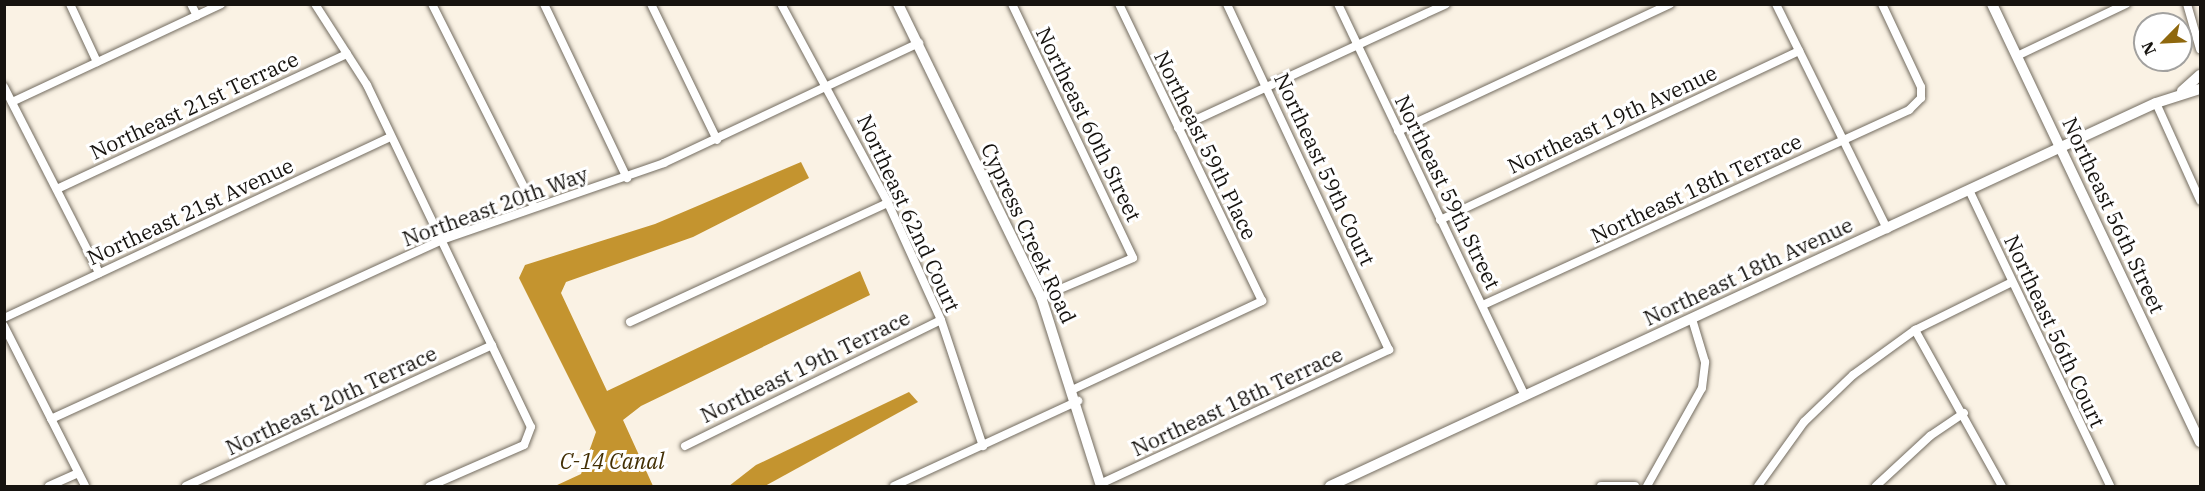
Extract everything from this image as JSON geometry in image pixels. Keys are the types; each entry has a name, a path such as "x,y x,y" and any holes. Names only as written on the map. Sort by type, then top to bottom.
{"street":[{"path":"70,4 97,62"},
{"path":"191,4 197,16"},
{"path":"12,102 221,4"},
{"path":"315,4 347,54 391,137 531,427 530,437 430,486"},
{"path":"432,4 534,207"},
{"path":"544,4 627,178"},
{"path":"651,4 717,140"},
{"name":"Northeast 62nd Court","path":"781,4 828,86 888,203 941,320 983,446"},
{"name":"Cypress Creek Road","path":"898,4 1041,297 1078,401 1100,485"},
{"name":"Northeast 60th Street","path":"1012,4 1133,258 1041,297"},
{"name":"Northeast 59th Place","path":"1074,389 1262,301 1119,4"},
{"name":"Northeast 59th Court","path":"1227,4 1389,350"},
{"name":"Northeast 59th Street","path":"1338,4 1525,396"},
{"path":"1178,128 1446,4"},
{"path":"1398,131 1670,4"},
{"path":"1776,4 1887,229"},
{"name":"Northeast 18th Terrace","path":"1483,305 1910,110 1921,98 1921,87 1882,4"},
{"name":"Northeast 56th Street","path":"1992,4 2200,442"},
{"path":"2017,56 2126,4"},
{"path":"2187,4 2200,49"},
{"name":"Northeast 20th Way","path":"51,419 442,240 534,207 627,178 717,140 919,43"},
{"name":"Northeast 19th Avenue","path":"1440,220 1799,51"},
{"name":"Northeast 21st Terrace","path":"57,189 347,54"},
{"name":"Northeast 18th Avenue","path":"1330,486 2182,91 2200,75"},
{"path":"4,87 99,273"},
{"name":"Northeast 18th Avenue","path":"2182,91 2200,89"},
{"path":"2156,103 2200,195"},
{"name":"Northeast 21st Avenue","path":"4,318 391,137"},
{"name":"Northeast 56th Court","path":"1969,190 2110,486"},
{"path":"630,322 888,203"},
{"path":"1758,486 1812,414 1853,375 1915,330 2012,282"},
{"path":"1647,486 1702,388 1705,362 1692,319"},
{"name":"Northeast 19th Terrace","path":"685,446 941,320"},
{"path":"4,326 85,486"},
{"path":"1915,330 1964,413 2002,486"},
{"name":"Northeast 20th Terrace","path":"186,486 492,345"},
{"name":"Northeast 18th Terrace","path":"1100,485 1389,350"},
{"path":"894,486 1078,401"},
{"path":"1876,486 1930,436 1964,413"},
{"path":"50,486 78,473"},
{"path":"1601,486 1635,486"}],"water":[{"name":"C-14 Canal","path":"801,162 809,178 693,237 566,282 561,293 607,391 860,271 870,295 641,406 623,420 653,486 555,486 581,474 596,432 519,278 525,265 655,224"},
{"path":"909,392 918,402 765,486 729,486 756,465"}]}
